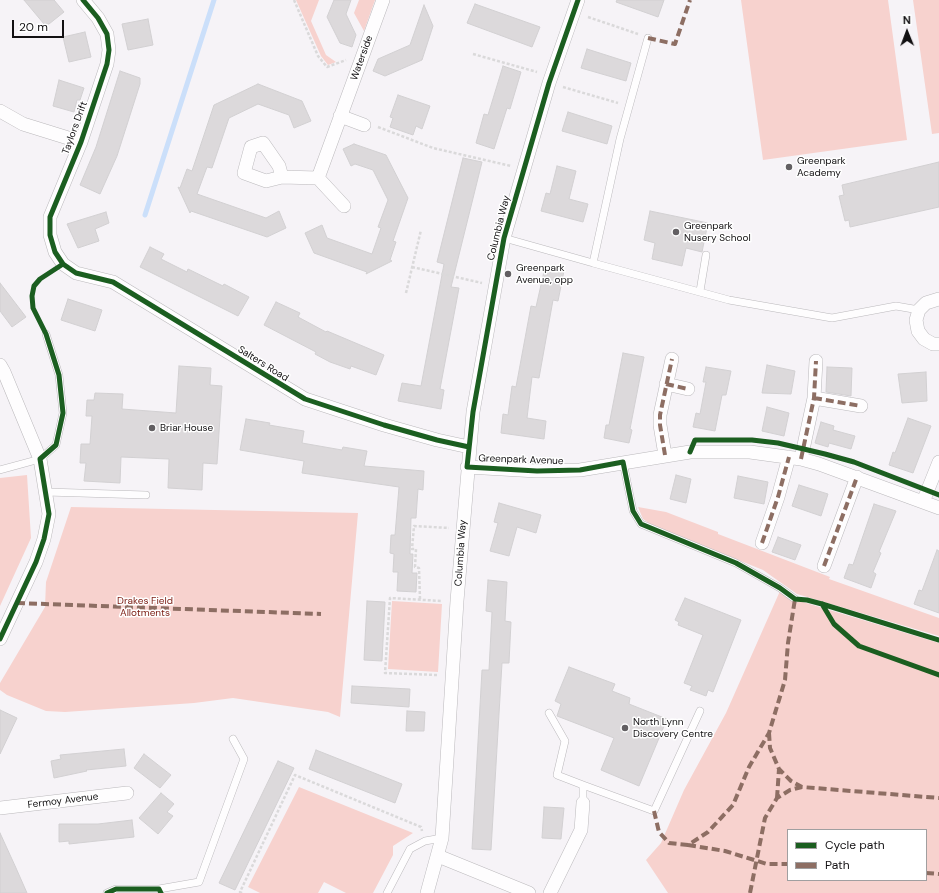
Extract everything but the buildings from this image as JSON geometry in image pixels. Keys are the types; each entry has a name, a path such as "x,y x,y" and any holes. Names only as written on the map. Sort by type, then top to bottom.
{"street":[{"name":"Taylors Drift","path":"63,264 55,252 50,235 50,217 81,142 107,64 109,50 107,34 98,18 83,0"},
{"name":"Waterside","path":"318,178 383,0"},
{"name":"Columbia Way","path":"427,893 442,838 462,528 473,412 504,238 550,80 576,6"},
{"name":"Taylors Drift","path":"0,111 23,124 81,142"},
{"path":"340,116 364,125"},
{"path":"282,177 318,178 344,206"},
{"name":"Salters Road","path":"63,264 76,272 113,282 305,399 384,425 469,446"},
{"path":"939,299 926,303 919,310 916,320 918,331 924,339 933,344 939,344"},
{"path":"665,455 660,426 660,415 672,359"},
{"path":"762,543 778,497 795,458 814,398 816,361"},
{"path":"0,365 40,460 49,514 44,539 36,562 0,639"},
{"path":"666,384 688,388"},
{"path":"814,398 862,406"},
{"name":"Greenpark Avenue","path":"467,467 537,471 580,470 665,455 728,451 795,458 857,477 939,508"},
{"path":"923,502 939,462"},
{"path":"824,566 857,477"},
{"name":"Fermoy Avenue","path":"0,808 127,793"},
{"path":"550,893 581,830 583,803"},
{"path":"438,856 529,893"}],"lane":[{"path":"593,263 620,139 648,38"},
{"path":"504,238 729,300 832,318 896,306 919,310"},
{"path":"700,292 706,255"},
{"path":"0,470 40,460 56,445 63,413 59,375 46,334"},
{"path":"623,462 633,511 641,524 736,563 780,588 795,599"},
{"path":"46,492 146,495"},
{"path":"549,714 565,741 557,775 654,810 700,711"},
{"path":"107,893 116,889 160,891 199,882 244,759 233,739"},
{"path":"583,785 583,803"},
{"path":"387,893 410,850 425,841 442,838"}],"path":[{"path":"294,0 318,56 328,67 351,58 361,61"},
{"path":"576,6 648,38"},
{"path":"473,54 629,107"},
{"path":"364,125 371,124 433,148 524,169"},
{"path":"406,293 421,230"},
{"path":"412,267 495,286"},
{"path":"420,599 419,568 415,567 416,549 412,549 414,526 462,528"},
{"path":"452,676 385,673 390,598 457,601"},
{"path":"242,893 240,892 295,775 421,827 425,841"}],"green space":[{"path":"296,0 319,0 311,21 326,55 336,62 328,65 321,56"},
{"path":"359,0 375,0 364,31 354,13"},
{"path":"741,0 888,0 907,140 763,160"},
{"path":"913,0 939,0 939,133 932,134"},
{"path":"27,475 31,538 0,606 0,478"},
{"name":"Drakes Field Allotments","path":"71,507 358,513 340,717 328,712 233,698 194,703 65,712 46,711 7,695 0,690 0,683 45,607 46,582"},
{"path":"638,507 666,512 718,532 718,534 830,577 829,579 939,618 939,636 797,594 763,570 650,524 643,519"},
{"path":"780,591 803,602 939,643 939,893 668,893 646,860 661,843 684,790 726,713"},
{"path":"392,601 442,604 438,672 388,669"},
{"path":"299,787 413,833 393,846 393,855 373,893 346,893 324,882 318,893 260,893 248,887"}],"waterway":[{"path":"145,215 214,0"}],"marked path":[{"path":"648,38 675,44 690,0"},
{"path":"665,455 660,425 660,415 672,359"},
{"path":"801,459 814,398 816,361"},
{"path":"666,384 688,389"},
{"path":"814,398 861,406"},
{"path":"762,543 778,497 789,457"},
{"path":"824,566 857,477"},
{"path":"654,811 659,832 669,843 688,845 708,832 733,805 749,767 769,733 785,680 788,643 795,599"},
{"path":"17,603 321,614"},
{"path":"769,733 770,748 779,769 791,781 802,787 939,798"},
{"path":"777,798 779,769"},
{"path":"750,893 765,818 777,798 790,790 802,787"},
{"path":"688,845 725,851 767,864 787,864"},
{"path":"927,873 939,874"}],"cycle path":[{"path":"83,0 98,18 107,34 109,50 107,64 81,142 50,217 50,235 55,252 63,264 76,273 113,282 305,399 384,425 437,440 469,447"},
{"path":"578,0 549,83 504,238 473,412 467,467 537,471 580,470 623,462 633,511 641,524 736,563 780,588 795,599 807,600 822,604 939,640"},
{"path":"0,639 36,562 44,539 49,514 40,459 56,445 63,413 59,375 46,334 33,308 32,296 34,286 40,279 63,264"},
{"path":"690,452 695,440 752,440 778,443 854,462 939,495"},
{"path":"822,604 834,624 859,646 939,675"},
{"path":"107,893 116,889 159,889 161,893"}],"place":[{"name":"Greenpark Academy","path":"789,167"},
{"name":"Greenpark Nusery School","path":"676,232"},
{"name":"Greenpark Avenue, opp","path":"508,274"},
{"name":"Briar House","path":"152,428"},
{"name":"North Lynn Discovery Centre","path":"625,728"}]}
